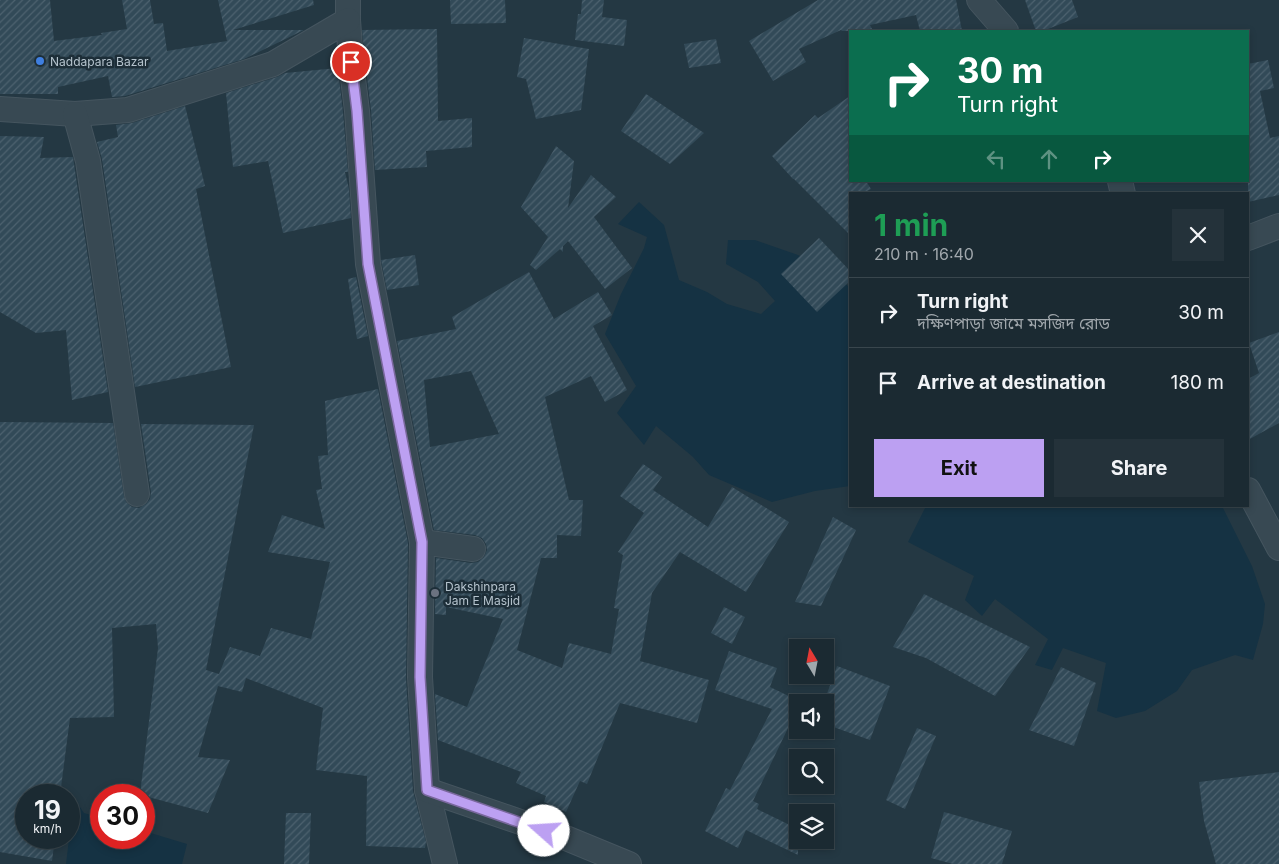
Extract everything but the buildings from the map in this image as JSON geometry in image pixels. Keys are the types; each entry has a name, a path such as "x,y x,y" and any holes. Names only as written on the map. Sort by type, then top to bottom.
{"street":[{"path":"979,0 1005,30"},
{"path":"0,109 75,114 128,110 273,64 348,10"},
{"path":"348,10 368,264 422,542 420,677 427,790 445,864"},
{"path":"75,114 88,161 137,494"},
{"path":"1249,238 1279,226"},
{"path":"1249,492 1279,548"},
{"path":"422,542 474,549"},
{"path":"427,790 561,836 629,864"}],"water":[{"path":"639,202 664,225 679,280 707,292 727,304 761,314 775,301 758,282 726,264 728,240 755,240 798,255 835,274 849,287 849,486 815,491 772,502 709,475 693,457 656,426 644,445 617,413 636,386 605,334 621,294 644,248 647,237 618,224"},
{"path":"926,507 1222,507 1252,566 1265,604 1263,624 1253,660 1235,655 1192,670 1177,691 1145,711 1116,718 1097,711 1106,663 1063,648 1052,670 1035,665 1048,639 995,599 982,616 965,600 974,576 908,542"},
{"path":"80,807 84,813 90,815 90,849 155,849 155,834 187,844 182,864 66,864 68,849 80,849"}],"place":[{"name":"Naddapara Bazar","path":"40,61"},
{"name":"Dakshinpara Jam E Masjid","path":"435,593"}],"route":[{"path":"351,62 357,111 368,264 422,542 420,677 427,790 544,831"}]}
